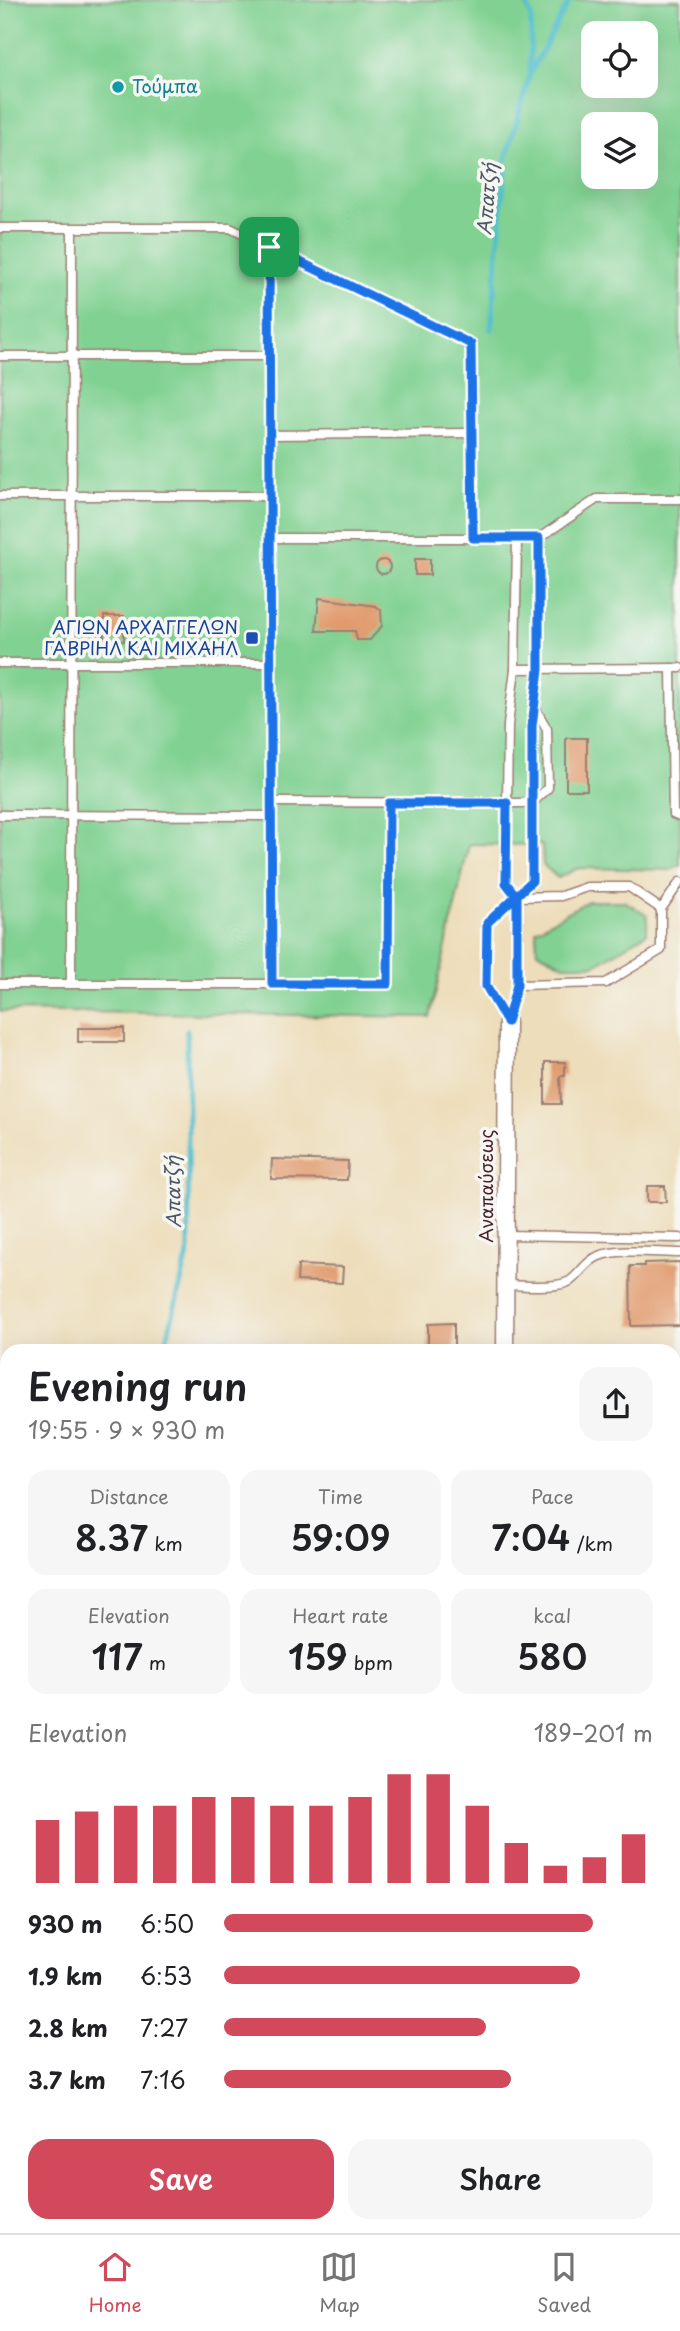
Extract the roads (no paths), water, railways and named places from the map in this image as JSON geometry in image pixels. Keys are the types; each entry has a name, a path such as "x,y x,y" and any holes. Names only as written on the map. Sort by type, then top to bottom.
{"street":[{"name":"Αναπαύσεως","path":"505,1344 507,1022"}],"lane":[{"path":"0,228 230,228 471,344 473,538"},
{"path":"71,984 72,228"},
{"path":"269,247 272,984"},
{"path":"0,356 269,356"},
{"path":"270,435 472,433"},
{"path":"0,496 270,495"},
{"path":"270,538 539,538 597,499 680,499"},
{"path":"507,1022 517,985 517,897 506,883 508,725 515,670 517,538"},
{"path":"507,1022 486,986 487,923 532,881 532,726 539,669 539,538"},
{"path":"0,663 271,663"},
{"path":"515,670 676,668 673,814 680,817"},
{"path":"272,802 532,803 548,788 547,729 534,706"},
{"path":"0,984 388,984 389,803"},
{"path":"0,815 272,816"},
{"path":"517,985 606,983 661,950 661,909 680,882"},
{"path":"517,897 561,896 587,887 629,887 661,909"},
{"path":"506,1236 680,1238"},
{"path":"505,1285 558,1285 569,1281 588,1262 611,1253 680,1253"}],"waterway":[{"name":"Απατζή","path":"525,0 531,16 530,73"},
{"name":"Απατζή","path":"491,330 506,159 530,74 570,0"},
{"name":"Απατζή","path":"166,1344 189,1250 187,1030"}],"place":[{"name":"Τούμπα","path":"118,87"},
{"name":"ΑΓΙΩΝ ΑΡΧΑΓΓΕΛΩΝ ΓΑΒΡΙΗΛ ΚΑΙ ΜΙΧΑΗΛ","path":"252,638"}]}
